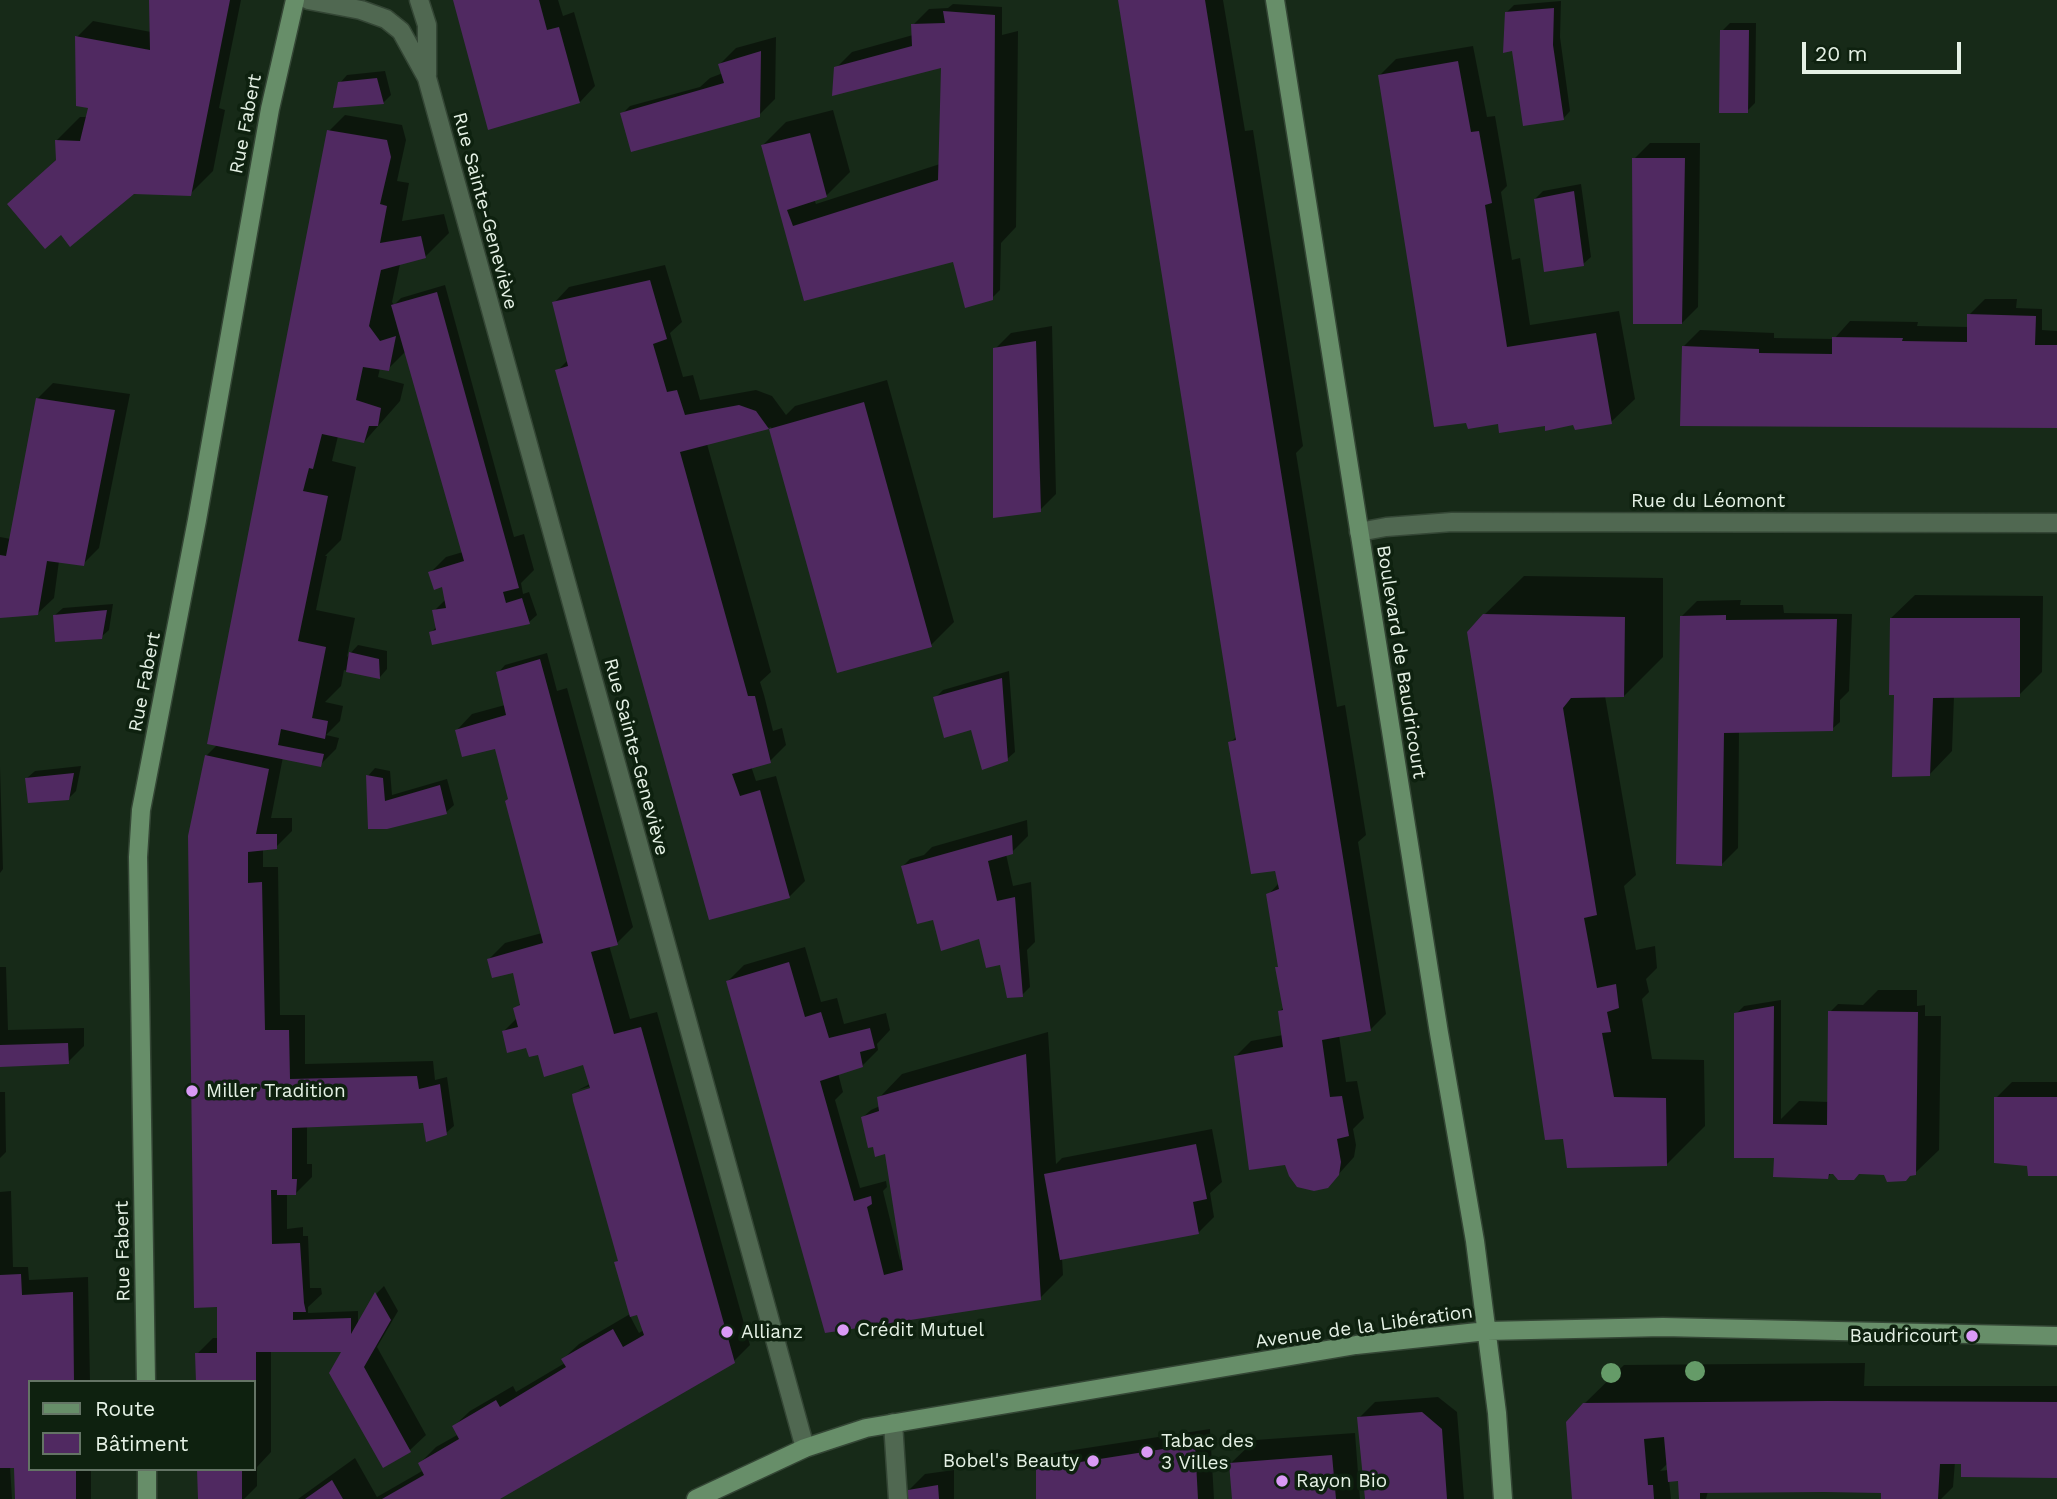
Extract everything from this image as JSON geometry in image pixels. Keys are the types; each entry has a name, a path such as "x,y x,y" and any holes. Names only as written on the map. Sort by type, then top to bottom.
{"street":[{"name":"Rue Fabert","path":"146,1380 138,857 141,810 197,520 270,108 295,0"},
{"name":"Rue Sainte-Geneviève","path":"308,0 361,10 386,19 401,31 426,78 805,1448"},
{"name":"Rue Sainte-Geneviève","path":"419,0 427,25 426,78"},
{"name":"Boulevard de Baudricourt","path":"1275,0 1475,1241 1497,1413 1503,1499"},
{"name":"Rue du Léomont","path":"1359,532 1452,522 2057,523"},
{"name":"Avenue de la Libération","path":"696,1499 805,1448 866,1429 1356,1345 1487,1331 1663,1327 2057,1336"},
{"path":"893,1423 898,1499"},
{"path":"147,1471 147,1499"}],"building":[{"path":"149,0 230,0 191,196 134,194 70,247 61,235 45,249 7,204 56,160 55,140 80,141 88,108 76,106 75,36 150,50"},
{"path":"453,0 539,0 547,30 559,27 580,103 488,130"},
{"path":"1118,0 1205,0 1371,1031 1322,1040 1330,1097 1342,1096 1349,1136 1337,1139 1341,1162 1339,1175 1328,1188 1314,1191 1297,1187 1285,1165 1249,1170 1234,1056 1283,1047 1278,1011 1283,1010 1266,894 1279,889 1275,871 1251,874 1228,742 1236,740"},
{"path":"1554,8 1553,45 1564,120 1523,126 1512,51 1503,53 1505,12"},
{"path":"943,11 995,15 993,300 965,308 953,262 804,301 761,145 810,133 827,197 787,210 793,226 938,180 941,68 832,96 834,67 912,46 911,24 945,23"},
{"path":"1720,30 1749,30 1748,113 1719,113"},
{"path":"761,51 760,117 631,152 620,113 724,83 718,64"},
{"path":"1458,61 1471,132 1479,131 1492,203 1485,205 1507,347 1596,333 1612,424 1575,430 1573,425 1545,431 1545,426 1499,433 1498,424 1468,429 1466,423 1434,427 1378,75"},
{"path":"377,78 384,104 333,108 338,82"},
{"path":"327,130 387,140 391,157 380,204 387,206 380,243 421,236 426,258 381,270 369,326 380,341 396,336 389,371 363,367 356,400 381,408 378,426 369,426 364,443 322,434 313,469 309,468 303,491 328,496 298,641 326,647 312,718 328,721 325,739 281,729 278,745 324,754 321,767 207,744"},
{"path":"1632,158 1685,158 1682,324 1633,324"},
{"path":"1574,191 1584,266 1544,272 1534,199"},
{"path":"650,280 667,339 653,344 667,392 677,390 685,415 739,405 756,411 769,429 680,452 748,696 755,696 771,763 732,774 740,796 760,790 790,898 709,920 555,370 568,366 552,302"},
{"path":"437,292 519,588 503,592 506,603 522,598 530,624 432,645 429,632 436,630 432,610 446,608 442,587 434,590 428,572 464,561 391,305"},
{"path":"1967,314 2036,316 2035,345 2057,345 2057,428 1680,426 1682,346 1759,349 1759,353 1832,354 1832,337 1967,342"},
{"path":"1036,341 1041,512 993,518 993,348"},
{"path":"36,398 115,410 84,566 47,561 38,615 0,618 0,555 6,556"},
{"path":"864,402 932,647 837,673 769,429"},
{"path":"107,610 102,639 55,642 53,615"},
{"path":"1483,614 1625,617 1624,697 1571,698 1563,708 1597,915 1584,918 1597,988 1616,984 1619,1008 1607,1012 1611,1032 1602,1033 1614,1097 1666,1098 1667,1166 1567,1168 1563,1139 1545,1140 1467,632"},
{"path":"1726,615 1726,620 1837,619 1833,731 1724,733 1722,866 1676,864 1680,616"},
{"path":"1890,618 2020,618 2020,697 1933,698 1930,776 1892,777 1894,695 1889,695"},
{"path":"349,652 379,659 380,679 346,672"},
{"path":"540,659 618,945 591,952 614,1034 641,1027 735,1363 500,1499 382,1499 424,1475 418,1463 459,1439 452,1426 496,1400 500,1407 566,1367 561,1359 613,1329 623,1347 644,1335 637,1315 630,1317 614,1262 618,1261 573,1101 572,1094 590,1088 583,1065 544,1077 538,1055 529,1057 526,1048 507,1053 502,1031 518,1027 513,1008 520,1005 513,973 492,978 487,959 543,943 505,801 508,799 495,749 462,757 455,730 506,715 496,672"},
{"path":"1002,678 1008,761 982,770 971,730 944,738 933,697"},
{"path":"205,755 269,769 256,834 277,834 277,849 248,852 248,883 262,882 265,1030 289,1030 290,1079 417,1076 419,1089 440,1084 447,1135 426,1142 423,1123 292,1128 292,1179 297,1179 296,1195 277,1195 277,1190 271,1190 272,1244 300,1243 306,1312 293,1312 293,1320 351,1318 351,1334 375,1292 391,1320 364,1367 411,1452 383,1468 329,1373 341,1352 256,1352 256,1380 196,1380 195,1353 217,1353 217,1307 194,1308 188,836"},
{"path":"74,773 69,800 28,803 25,778"},
{"path":"366,775 383,778 385,801 440,785 447,814 387,829 368,829"},
{"path":"1012,835 1013,854 988,861 997,901 1015,897 1023,997 1007,998 1000,965 986,968 979,939 941,951 933,920 917,924 901,866"},
{"path":"789,962 805,1017 821,1012 829,1038 870,1028 875,1048 860,1052 863,1067 820,1081 854,1201 871,1196 872,1204 867,1207 884,1275 903,1270 885,1154 875,1157 873,1147 868,1148 861,1117 879,1111 877,1097 1026,1054 1041,1300 825,1333 726,981"},
{"path":"1774,1006 1773,1124 1827,1125 1828,1011 1918,1012 1916,1175 1910,1176 1906,1181 1887,1182 1884,1175 1859,1174 1854,1180 1838,1180 1833,1174 1829,1174 1828,1179 1773,1177 1774,1158 1734,1158 1734,1013"},
{"path":"68,1043 69,1064 0,1067 0,1045"},
{"path":"1994,1097 2057,1097 2057,1176 2028,1176 2027,1166 1994,1163"},
{"path":"1196,1144 1207,1199 1193,1202 1199,1234 1060,1260 1044,1174"},
{"path":"21,1274 22,1295 73,1292 74,1380 28,1380 28,1471 76,1471 76,1499 15,1499 14,1468 0,1468 0,1275"},
{"path":"2057,1402 2057,1478 1961,1477 1961,1464 1940,1464 1938,1499 1881,1499 1881,1493 1824,1492 1700,1493 1700,1499 1679,1499 1678,1481 1668,1482 1664,1437 1644,1439 1648,1485 1653,1485 1654,1499 1572,1499 1566,1422 1583,1403"},
{"path":"1422,1412 1442,1429 1447,1499 1365,1499 1357,1417"},
{"path":"1195,1444 1198,1499 1036,1499 1036,1469"},
{"name":"Rayon Bio","path":"1332,1455 1336,1499 1232,1499 1229,1463"},
{"path":"197,1471 242,1471 242,1499 198,1499"},
{"path":"332,1480 343,1499 305,1499"},
{"path":"938,1485 939,1499 908,1499 908,1490"}],"place":[{"name":"Miller Tradition","path":"192,1091"},
{"name":"Crédit Mutuel","path":"843,1330"},
{"name":"Allianz","path":"727,1332"},
{"name":"Baudricourt","path":"1972,1336"},
{"name":"Tabac des 3 Villes","path":"1147,1452"},
{"name":"Bobel's Beauty","path":"1093,1461"},
{"name":"Rayon Bio","path":"1282,1481"}]}
